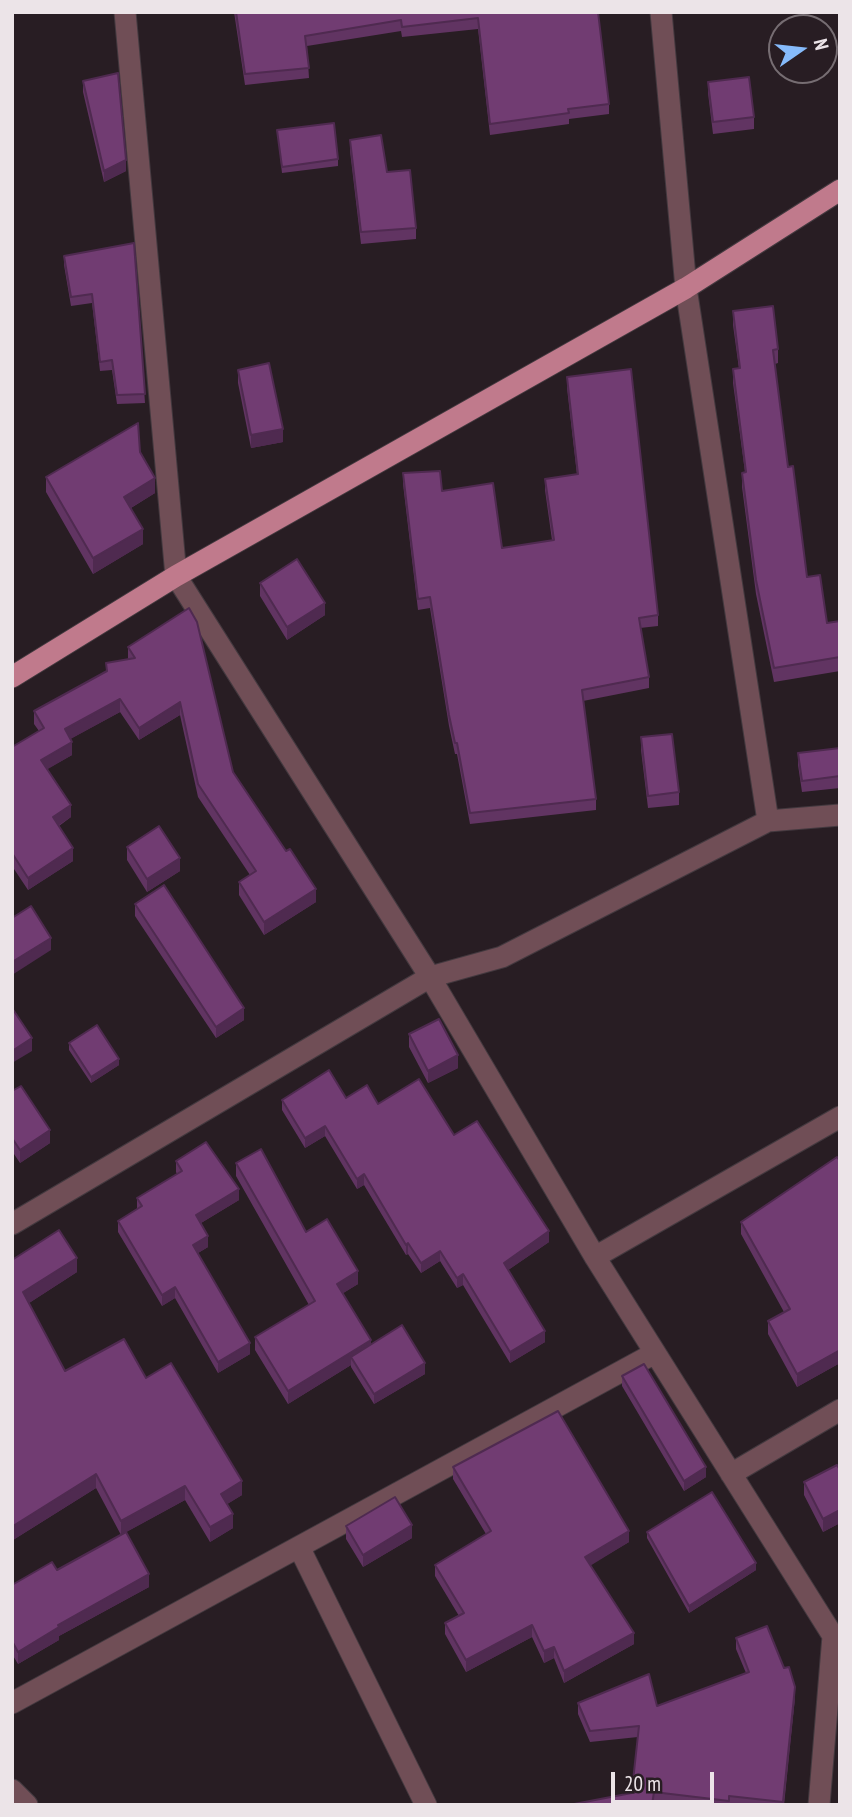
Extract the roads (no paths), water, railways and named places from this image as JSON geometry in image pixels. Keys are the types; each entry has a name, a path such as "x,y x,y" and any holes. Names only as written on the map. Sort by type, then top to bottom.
{"main road":[{"path":"12,677 176,576 686,288 840,190"}],"street":[{"path":"125,12 176,576 430,977 595,1257 836,1637 819,1805"},
{"path":"661,12 686,288 768,821"},
{"path":"12,1223 430,977 502,957 768,821 840,815"},
{"path":"595,1257 840,1117"},
{"path":"12,1703 655,1353"},
{"path":"731,1475 840,1410"},
{"path":"299,1547 426,1805"},
{"path":"12,1790 27,1805"}]}
